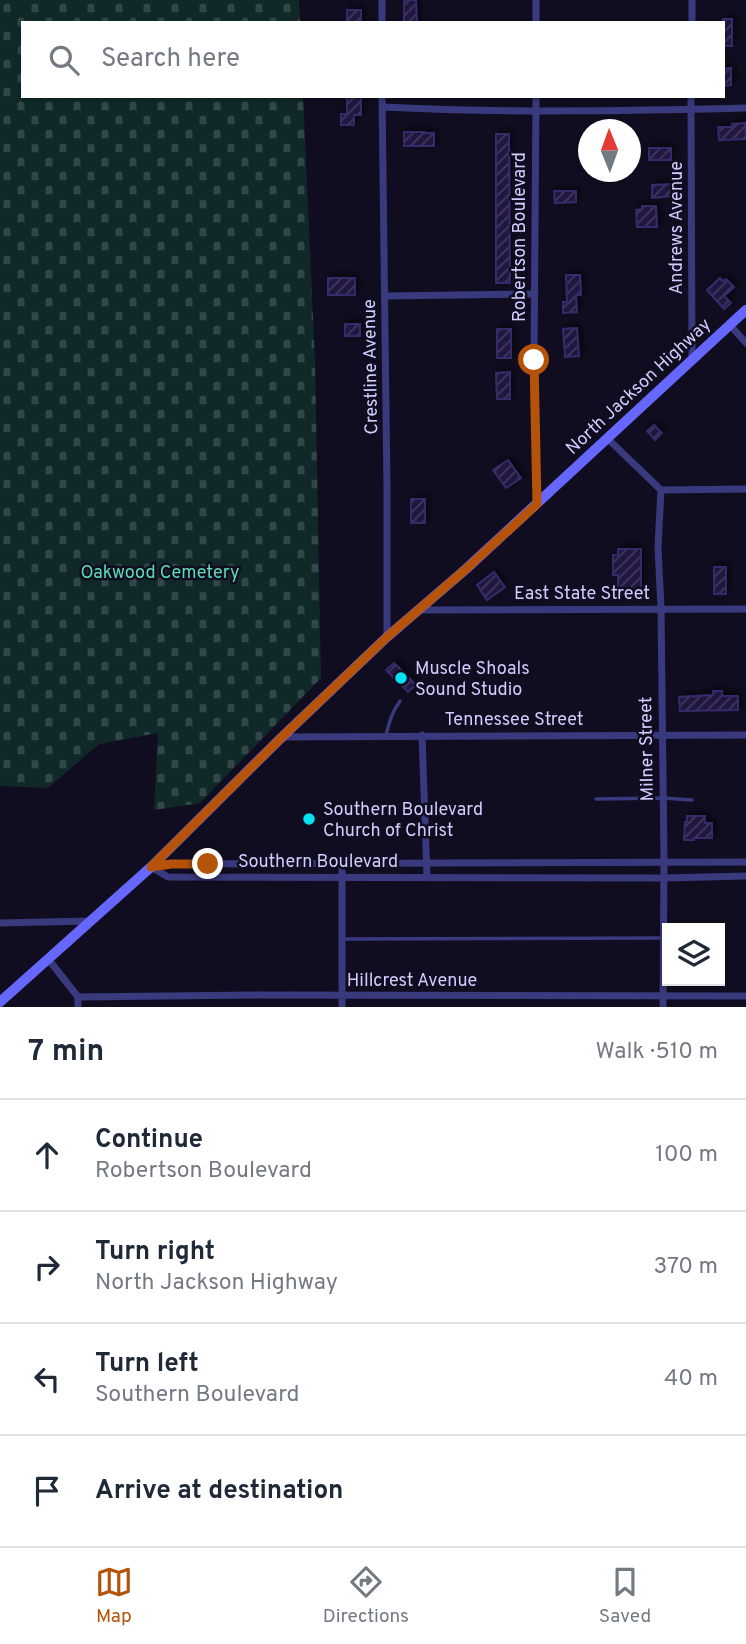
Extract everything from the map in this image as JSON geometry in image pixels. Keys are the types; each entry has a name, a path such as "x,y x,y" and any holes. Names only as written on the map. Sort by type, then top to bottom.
{"main road":[{"name":"North Jackson Highway","path":"0,1002 151,867 387,637 466,569 746,310"}],"street":[{"path":"382,0 382,21"},
{"path":"536,0 536,21"},
{"path":"692,0 692,21"},
{"name":"Crestline Avenue","path":"383,98 387,637"},
{"name":"Robertson Boulevard","path":"536,98 534,396 537,504"},
{"name":"Andrews Avenue","path":"691,98 692,359"},
{"path":"383,107 537,110 746,108"},
{"path":"385,296 534,294"},
{"path":"730,325 746,343"},
{"path":"608,439 661,490 746,489"},
{"name":"Milner Street","path":"661,490 658,547 661,608 663,923"},
{"name":"East State Street","path":"418,610 746,609"},
{"path":"422,735 427,877"},
{"name":"Tennessee Street","path":"282,737 746,735"},
{"name":"Southern Boulevard","path":"151,867 171,864 746,862"},
{"path":"342,863 342,1007"},
{"name":"Southern Boulevard","path":"151,867 168,877 746,876"},
{"path":"0,923 91,921"},
{"path":"49,960 78,997 78,1007"},
{"name":"Milner Street","path":"663,986 663,1007"},
{"name":"Hillcrest Avenue","path":"78,997 746,996"}],"lane":[{"path":"386,736 394,709 400,701"},
{"path":"596,799 692,800"},
{"path":"341,939 662,938"}],"green space":[{"name":"Oakwood Cemetery","path":"0,0 299,0 300,21 21,21 21,98 303,98 315,361 321,678 200,803 154,810 158,733 99,744 48,788 0,786"}],"building":[{"path":"404,0 416,0 417,21 404,21"},
{"path":"347,10 361,10 361,21 347,21"},
{"path":"732,19 732,46 725,46 723,21"},
{"path":"731,68 731,85 725,86 725,69"},
{"path":"347,98 361,98 361,115 354,115 354,125 341,125 341,114 347,114"},
{"path":"745,123 746,139 719,140 718,127 733,127 732,124"},
{"path":"404,132 434,133 434,146 404,146"},
{"path":"496,134 509,134 510,283 496,283"},
{"path":"649,148 671,148 671,160 649,160"},
{"path":"674,184 674,196 652,198 652,185"},
{"path":"554,191 576,191 576,202 555,203"},
{"path":"642,206 656,206 657,227 637,227 636,210 642,209"},
{"path":"566,275 580,275 581,295 576,295 577,312 563,313 563,302 567,302"},
{"path":"328,278 355,278 355,295 328,295"},
{"path":"720,278 723,281 726,279 734,287 724,296 731,303 724,309 707,290"},
{"path":"345,324 360,324 360,336 345,336"},
{"path":"577,328 579,356 565,357 563,329"},
{"path":"497,329 511,329 511,358 497,358"},
{"path":"510,372 510,399 497,399 496,373"},
{"path":"654,425 662,433 655,440 647,431"},
{"path":"508,460 521,478 506,488 493,470"},
{"path":"411,499 425,499 425,523 411,523"},
{"path":"618,549 641,549 641,595 618,595 618,575 613,575 613,555 618,555"},
{"path":"714,567 726,567 726,594 714,594"},
{"path":"494,572 505,587 487,600 477,585"},
{"name":"Muscle Shoals Sound Studio","path":"394,663 416,685 408,692 386,670"},
{"path":"713,691 722,691 722,696 738,696 738,710 680,711 679,697 713,695"},
{"path":"687,816 705,816 705,823 712,823 712,838 684,840"}],"place":[{"name":"Muscle Shoals Sound Studio","path":"401,678"},
{"name":"Southern Boulevard Church of Christ","path":"309,819"}],"route":[{"path":"208,864 151,867 387,637 537,504 534,360"}]}
